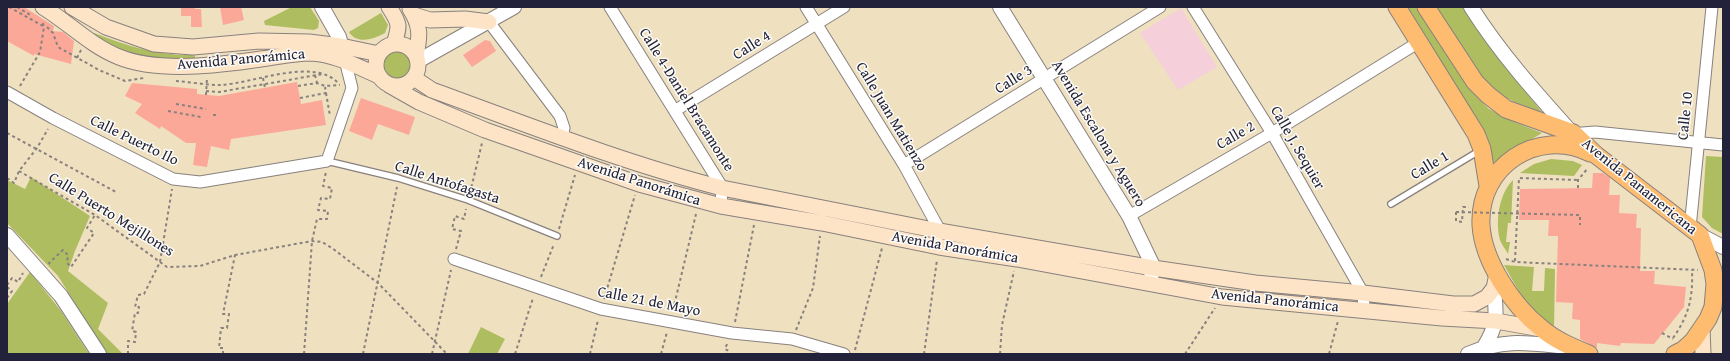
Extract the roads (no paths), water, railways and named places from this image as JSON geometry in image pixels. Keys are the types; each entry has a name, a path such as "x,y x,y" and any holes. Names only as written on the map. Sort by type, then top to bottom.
{"main road":[{"name":"Avenida Panorámica","path":"43,7 61,18 90,41 120,57 139,62 171,66 206,66 310,54 379,54"},
{"name":"Avenida Panorámica","path":"72,7 106,27 134,38 160,44 193,47 259,41 308,42 343,53 384,81 419,102 485,130 639,184 699,202 822,223 939,247 1017,259 1222,297 1442,318 1496,321 1541,329"},
{"path":"389,7 397,20 399,28 394,44"},
{"path":"1397,7 1476,134 1482,149 1488,186"},
{"path":"1426,7 1475,82 1488,95 1506,109 1572,133"},
{"path":"412,11 418,25 420,39 417,58 418,67 414,78 403,86 384,81 376,62 379,54 385,47 394,44 407,46 417,58"},
{"path":"412,11 430,20 465,19 489,22"},
{"name":"Avenida Panorámica","path":"414,78 432,90 612,155 667,173 722,188 939,231 1153,268 1255,283 1363,293 1453,304 1474,304 1487,297 1496,281"},
{"name":"Avenida Panamericana","path":"1572,133 1592,162 1695,232"},
{"path":"1589,354 1569,346 1541,329 1523,312 1496,281 1484,243 1481,224 1482,206 1488,186 1504,167 1521,152 1541,145 1563,144 1579,147 1592,162"},
{"path":"607,173 612,155"},
{"path":"1675,345 1683,350 1693,341 1705,323 1713,307 1715,284 1713,270 1695,232"},
{"path":"1703,354 1705,323"}],"street":[{"path":"322,7 339,37 352,88 327,161"},
{"path":"417,58 489,22 514,7"},
{"name":"Calle 4-Daniel Bracamonte","path":"610,7 676,110 722,188"},
{"name":"Calle Juan Matienzo","path":"806,7 904,165 939,231 939,247"},
{"name":"Calle 4","path":"676,110 844,7"},
{"name":"Avenida Escalona y Aguero","path":"1000,7 1129,216 1153,268"},
{"name":"Calle 3","path":"904,165 1160,7"},
{"name":"Calle J. Sequier","path":"1193,7 1272,133 1363,293 1364,310"},
{"name":"Avenida Panamericana","path":"1471,7 1485,29 1525,81 1572,133"},
{"name":"Calle 10","path":"1695,232 1698,143 1712,7"},
{"path":"489,22 560,116 564,128 562,137"},
{"name":"Calle 2","path":"1129,216 1272,133 1419,42"},
{"name":"Calle Puerto Ilo","path":"10,93 53,118 173,179 200,182 327,161"},
{"path":"1541,145 1572,133 1595,132 1723,146"},
{"path":"722,188 722,206"},
{"name":"Avenida Panamericana","path":"1695,232 1723,247"},
{"path":"7,235 61,296 100,354"},
{"name":"Calle 21 de Mayo","path":"454,259 601,309 732,333 792,340 844,354"},
{"path":"1150,283 1153,268"},
{"path":"1484,346 1492,334 1496,321 1496,281"},
{"path":"1705,323 1723,307"},
{"path":"1468,354 1484,346 1513,342 1569,346"}],"lane":[{"name":"Calle 1","path":"1390,204 1482,149"},
{"name":"Calle Antofagasta","path":"327,161 398,178 468,200 557,236"}]}
